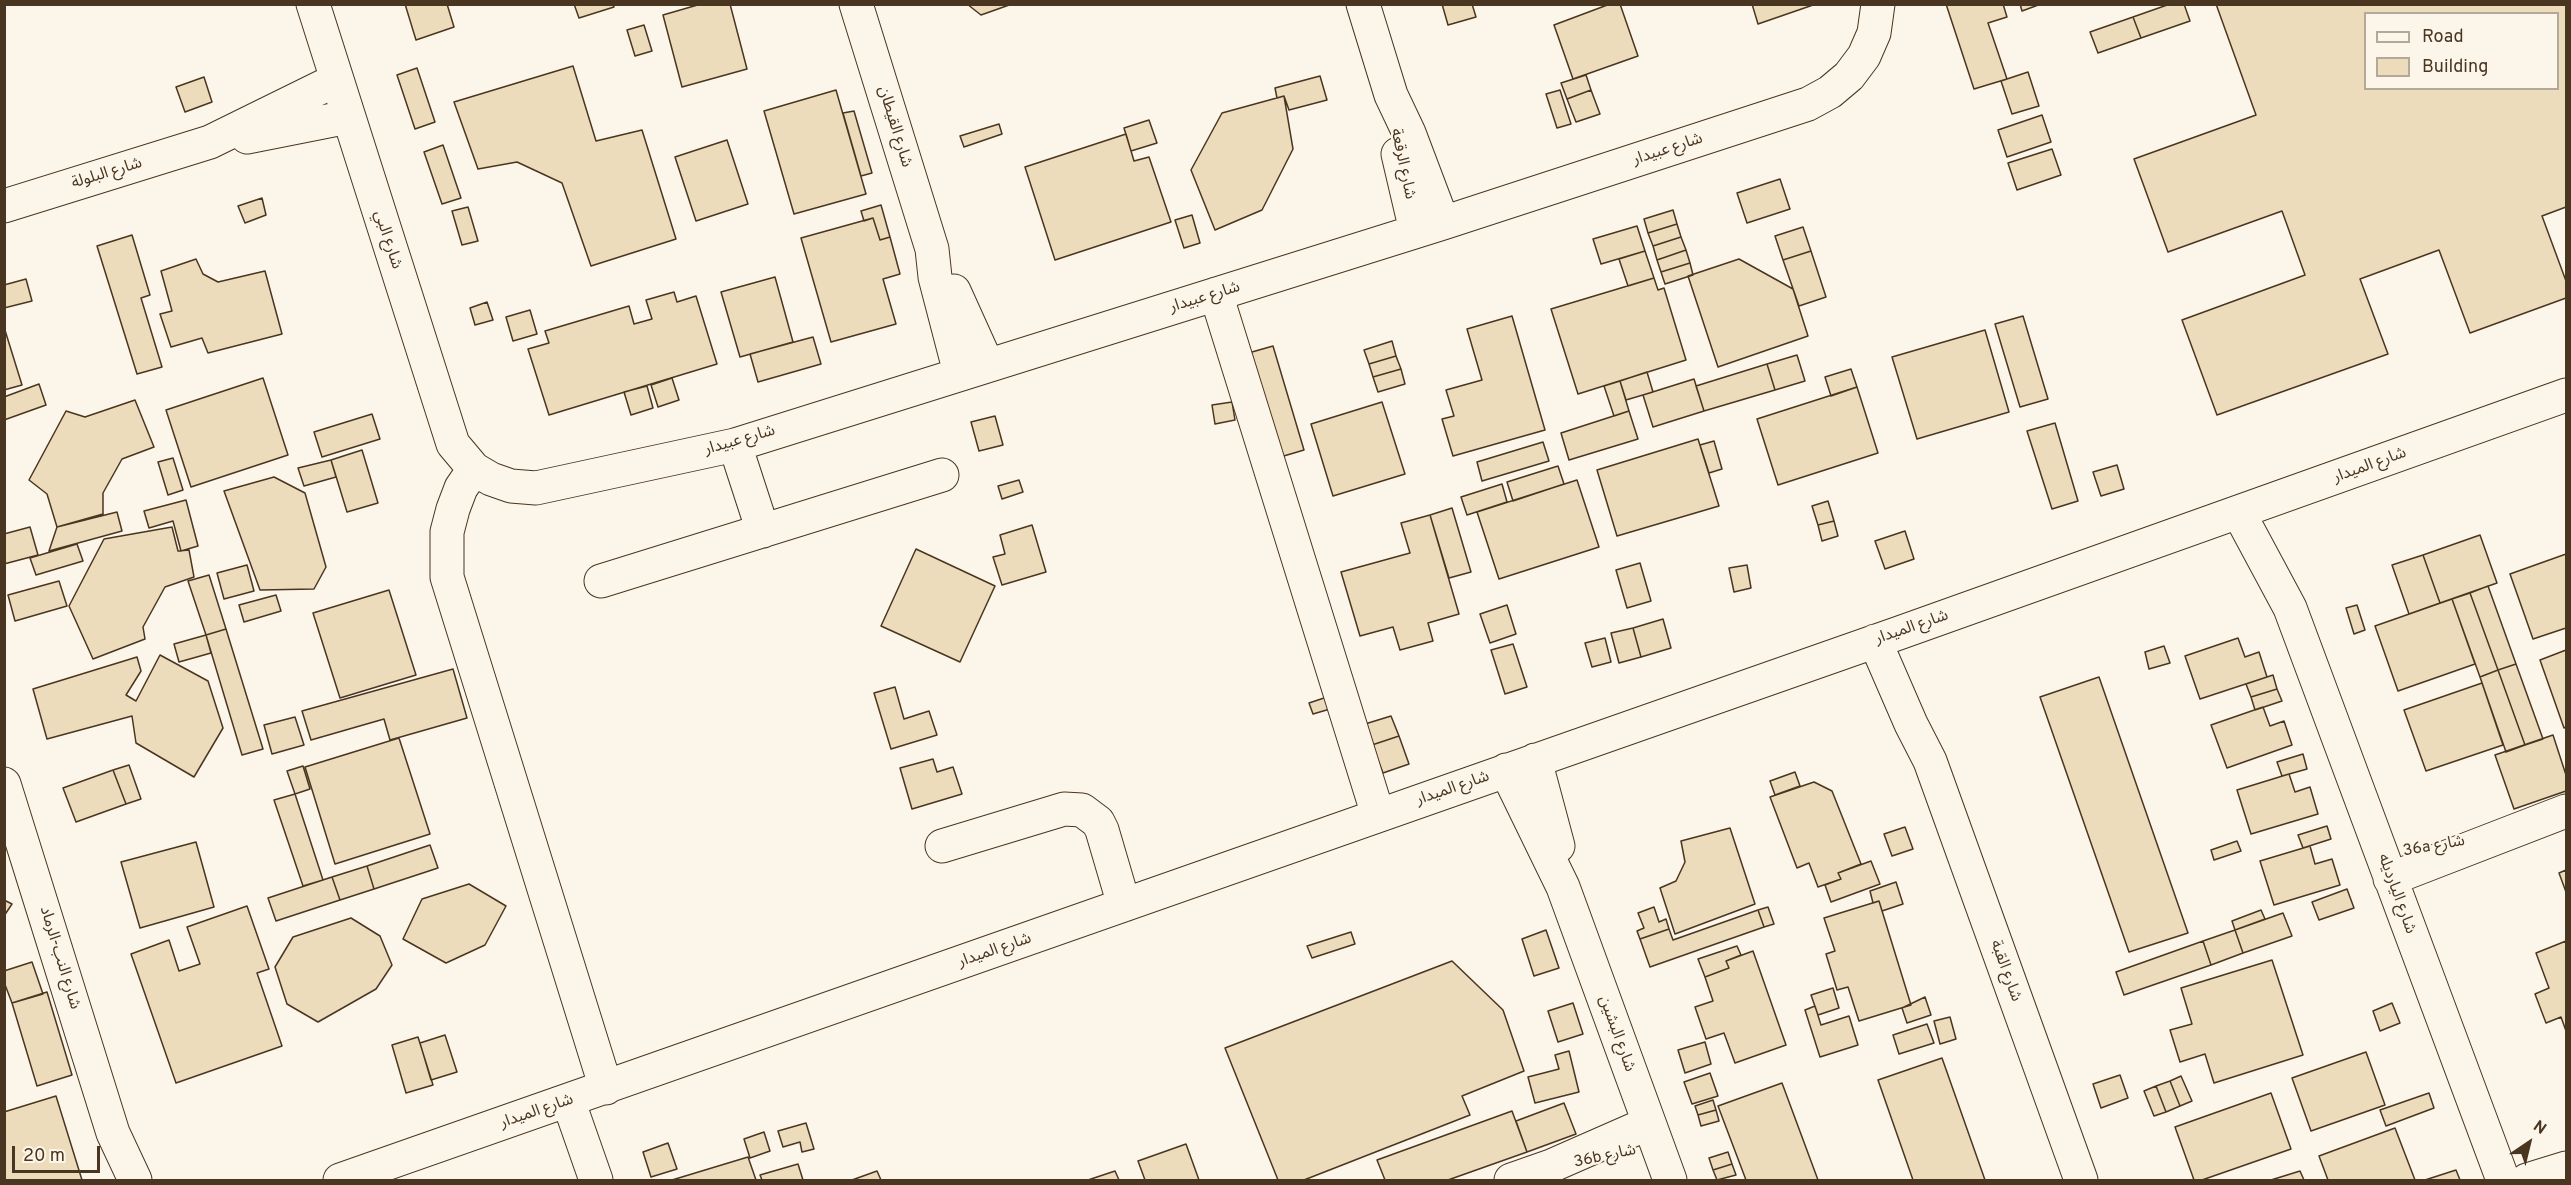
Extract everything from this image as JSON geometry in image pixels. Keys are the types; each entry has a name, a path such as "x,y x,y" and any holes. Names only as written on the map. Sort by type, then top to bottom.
{"street":[{"name":"شارع البي","path":"313,4 447,428 462,457 474,469"},
{"name":"شارع القيطان","path":"856,4 932,249 949,280 974,368"},
{"name":"شارع الرقعة","path":"1363,4 1391,95 1397,151 1430,227"},
{"name":"شارع عبيدار","path":"474,469 490,479 511,486 536,488 735,445 974,368 1430,227 1808,104 1830,92 1849,76 1864,56 1874,33 1878,4"},
{"name":"شارع البلولة","path":"210,142 336,80"},
{"name":"شارع البلولة","path":"4,206 210,142 348,117"},
{"path":"1216,294 1378,815"},
{"name":"شارع الميدار","path":"340,1180 2252,509 2566,395"},
{"path":"735,445 763,531"},
{"path":"474,469 461,488 447,532 447,577 606,1088"},
{"path":"601,581 942,476"},
{"name":"شارع اليارديله","path":"2252,509 2283,567 2290,608 2503,1180"},
{"name":"شارع القبة","path":"1887,637 1922,706 1930,761 2080,1180"},
{"name":"شارع البشين","path":"1520,765 1558,846 1563,887 1670,1180"},
{"name":"شارع النب-الرماد","path":"4,784 113,1133 135,1180"},
{"path":"942,846 1064,809 1082,810 1098,822 1102,830 1124,905"},
{"name":"36a شارع","path":"2386,868 2487,840 2566,811"},
{"path":"568,1100 596,1180"},
{"name":"شارع النب-الرماد","path":"113,1133 120,1180"},
{"name":"36b شارع","path":"1511,1180 1653,1134"},
{"path":"2527,1180 2566,1168"}],"building":[{"path":"405,4 447,4 454,27 416,40"},
{"path":"574,4 613,4 614,7 579,18"},
{"path":"701,4 730,4 747,69 682,87 663,15"},
{"path":"967,4 1012,4 981,15"},
{"path":"1442,4 1472,4 1476,17 1448,25"},
{"path":"1610,4 1620,4 1638,56 1573,79 1554,25"},
{"path":"1752,4 1816,4 1758,24"},
{"path":"1946,4 2003,4 2007,17 1988,23 2007,79 1974,89"},
{"path":"2020,4 2041,4 2022,11"},
{"path":"2170,4 2184,4 2190,21 2141,38 2133,17"},
{"path":"2216,4 2566,4 2566,207 2542,216 2566,281 2566,298 2470,333 2439,250 2360,279 2388,354 2217,415 2182,320 2305,275 2282,211 2168,252 2134,159 2256,115"},
{"path":"2133,17 2141,38 2098,53 2090,32"},
{"path":"644,25 652,51 635,56 627,30"},
{"path":"573,66 596,141 642,130 676,239 591,266 562,183 517,162 478,169 454,102"},
{"path":"417,68 435,122 415,129 397,75"},
{"path":"2028,72 2039,106 2012,114 2001,81"},
{"path":"1586,75 1591,90 1567,99 1561,83"},
{"path":"1320,76 1327,100 1289,110 1284,96 1277,98 1275,88"},
{"path":"204,77 212,102 185,112 176,87"},
{"path":"836,90 866,194 794,214 764,111"},
{"path":"1560,90 1571,124 1557,128 1546,94"},
{"path":"1591,90 1600,114 1576,122 1567,99"},
{"path":"1284,96 1293,149 1262,210 1215,230 1191,170 1222,113"},
{"path":"854,111 872,173 861,176 843,113"},
{"path":"2042,115 2051,142 2007,157 1998,130"},
{"path":"1149,120 1157,143 1131,151 1124,128"},
{"path":"999,124 1002,134 964,147 960,136"},
{"path":"1126,134 1134,161 1149,157 1171,222 1055,260 1025,167"},
{"path":"727,140 748,204 696,221 675,157"},
{"path":"443,145 461,198 442,204 424,152"},
{"path":"2052,149 2061,175 2017,190 2008,163"},
{"path":"1780,179 1790,209 1747,223 1737,193"},
{"path":"262,198 266,215 245,223 238,206"},
{"path":"881,205 890,237 880,240 873,218 864,221 861,211"},
{"path":"468,207 478,241 462,245 452,211"},
{"path":"1673,210 1677,224 1648,233 1644,219"},
{"path":"1192,215 1200,243 1184,248 1175,220"},
{"path":"873,218 880,240 890,237 900,274 883,279 896,324 831,342 801,238"},
{"path":"1677,224 1681,237 1653,246 1648,233"},
{"path":"1637,226 1645,251 1601,264 1593,239"},
{"path":"1803,227 1811,251 1783,260 1775,236"},
{"path":"132,235 150,295 141,298 162,367 137,374 97,246"},
{"path":"1681,237 1686,250 1657,260 1653,246"},
{"path":"1686,250 1690,263 1661,272 1657,260"},
{"path":"1645,251 1654,278 1628,286 1619,259"},
{"path":"1811,251 1826,297 1799,306 1783,260"},
{"path":"196,259 203,274 218,282 265,271 282,334 208,353 202,338 171,347 160,314 172,311 161,271"},
{"path":"1739,259 1793,289 1808,336 1718,367 1688,276"},
{"path":"1690,263 1693,275 1665,284 1661,272"},
{"path":"775,277 793,342 740,357 721,292"},
{"path":"1654,278 1658,290 1664,288 1686,360 1578,394 1551,309"},
{"path":"26,279 32,301 4,308 4,285"},
{"path":"674,292 677,302 696,296 717,364 549,415 528,349 549,343 545,331 629,306 634,324 652,319 646,300"},
{"path":"487,302 493,320 475,325 470,308"},
{"path":"530,310 537,334 513,341 506,317"},
{"path":"1512,316 1545,430 1453,456 1442,419 1454,416 1446,390 1482,380 1467,329"},
{"path":"2023,316 2048,399 2020,407 1995,324"},
{"path":"4,327 22,385 4,390"},
{"path":"1985,330 2009,412 1917,439 1892,357"},
{"path":"813,337 821,364 758,382 750,354"},
{"path":"1392,341 1396,356 1369,364 1364,350"},
{"path":"1273,346 1304,450 1277,458 1245,354"},
{"path":"1797,355 1805,381 1775,390 1767,364"},
{"path":"1396,356 1401,369 1373,377 1369,364"},
{"path":"1767,364 1775,390 1704,411 1696,386"},
{"path":"1401,369 1405,384 1378,392 1373,377"},
{"path":"1851,369 1857,387 1831,396 1825,377"},
{"path":"1647,372 1653,392 1626,400 1620,381"},
{"path":"263,378 288,455 191,487 166,410"},
{"path":"672,378 679,400 658,407 651,385"},
{"path":"1694,379 1704,411 1653,427 1643,395"},
{"path":"1620,381 1629,411 1614,416 1604,386"},
{"path":"39,384 46,405 4,420 4,397"},
{"path":"647,386 653,408 631,415 624,392"},
{"path":"1857,387 1878,453 1778,485 1757,419"},
{"path":"135,400 154,447 122,459 103,493 103,514 57,527 47,494 29,480 66,411 85,417"},
{"path":"1232,402 1235,420 1215,424 1212,405"},
{"path":"1382,402 1405,474 1333,496 1311,424"},
{"path":"1629,411 1638,439 1569,460 1561,433"},
{"path":"372,414 380,439 322,457 314,432"},
{"path":"995,416 1003,445 979,451 971,422"},
{"path":"2055,423 2078,501 2052,509 2027,431"},
{"path":"1698,439 1719,506 1617,536 1597,470"},
{"path":"1714,441 1722,469 1709,473 1700,445"},
{"path":"1543,442 1549,461 1482,481 1477,462"},
{"path":"362,450 378,503 347,512 331,460"},
{"path":"173,458 183,490 168,495 158,462"},
{"path":"331,460 336,477 304,486 298,468"},
{"path":"2117,465 2124,489 2101,496 2093,472"},
{"path":"1558,466 1564,484 1513,501 1507,482"},
{"path":"274,477 305,493 326,567 314,589 260,590 224,491"},
{"path":"1019,480 1023,492 1002,499 998,486"},
{"path":"1577,480 1599,547 1499,579 1477,512"},
{"path":"1502,484 1507,502 1467,515 1461,497"},
{"path":"186,500 198,546 181,551 173,521 149,528 144,511"},
{"path":"1828,501 1834,521 1818,525 1812,506"},
{"path":"1452,508 1471,572 1449,578 1430,515"},
{"path":"117,512 122,531 49,551 57,527"},
{"path":"1430,515 1459,614 1428,623 1433,641 1400,650 1393,627 1360,636 1341,572 1410,553 1401,523"},
{"path":"1834,521 1838,536 1822,541 1818,525"},
{"path":"1032,525 1046,572 1002,585 993,557 1005,554 1000,535"},
{"path":"30,527 38,555 4,564 4,534"},
{"path":"172,527 178,551 189,550 194,577 165,587 143,627 145,639 93,659 69,606 104,539"},
{"path":"1905,531 1914,559 1885,569 1875,541"},
{"path":"2480,535 2497,583 2440,603 2423,555"},
{"path":"77,544 83,561 36,575 30,558"},
{"path":"916,549 995,586 960,662 881,626"},
{"path":"2566,554 2566,628 2533,639 2510,574"},
{"path":"2423,555 2440,603 2409,614 2392,565"},
{"path":"1640,563 1651,601 1627,608 1616,570"},
{"path":"247,565 254,591 224,599 217,573"},
{"path":"1747,565 1751,588 1734,592 1729,568"},
{"path":"209,575 226,629 206,635 188,581"},
{"path":"59,581 67,606 15,621 8,595"},
{"path":"2488,586 2516,664 2498,670 2470,593"},
{"path":"389,590 416,675 340,698 313,613"},
{"path":"2470,593 2498,670 2480,677 2452,599"},
{"path":"276,595 281,611 244,622 239,605"},
{"path":"2452,599 2475,664 2398,691 2375,626"},
{"path":"1507,605 1516,634 1490,643 1480,614"},
{"path":"2357,605 2365,630 2354,634 2346,608"},
{"path":"1663,619 1671,648 1641,657 1633,628"},
{"path":"1633,628 1641,657 1619,663 1611,633"},
{"path":"226,629 263,749 242,755 206,635"},
{"path":"206,635 211,653 179,662 174,644"},
{"path":"1605,638 1611,662 1592,667 1585,643"},
{"path":"2238,638 2245,657 2259,652 2267,677 2200,699 2185,656"},
{"path":"1513,644 1527,687 1505,694 1491,650"},
{"path":"2164,646 2170,663 2149,669 2145,652"},
{"path":"2566,650 2566,727 2564,728 2540,660"},
{"path":"160,655 208,681 223,728 194,777 136,743 132,716 47,739 33,689 137,657 141,671 126,695 136,701"},
{"path":"2516,664 2543,739 2525,745 2498,670"},
{"path":"453,669 467,718 390,740 384,719 311,740 302,711"},
{"path":"2498,670 2525,745 2506,752 2480,677"},
{"path":"2273,675 2277,689 2251,697 2246,684"},
{"path":"2099,677 2188,933 2129,952 2040,697"},
{"path":"2482,683 2503,745 2426,771 2404,710"},
{"path":"895,687 904,719 929,711 937,735 891,749 874,693"},
{"path":"2277,689 2282,701 2255,710 2251,697"},
{"path":"1327,697 1330,709 1313,714 1309,703"},
{"path":"2263,707 2270,726 2284,721 2292,745 2227,768 2211,725"},
{"path":"1391,716 1399,736 1372,745 1365,724"},
{"path":"295,717 304,745 272,754 264,725"},
{"path":"2553,735 2566,775 2566,791 2514,809 2495,755"},
{"path":"1399,736 1409,764 1383,773 1372,745"},
{"path":"399,738 430,834 335,864 305,767"},
{"path":"2303,754 2307,769 2282,776 2277,762"},
{"path":"933,759 937,772 953,767 962,794 912,809 900,768"},
{"path":"129,765 141,799 126,804 113,770"},
{"path":"303,766 310,789 295,794 287,771"},
{"path":"113,770 126,804 76,822 63,788"},
{"path":"1795,772 1800,786 1775,795 1770,781"},
{"path":"2289,774 2295,792 2310,787 2318,814 2251,834 2237,790"},
{"path":"1814,782 1832,791 1861,864 1838,873 1841,879 1818,887 1809,863 1797,868 1770,797"},
{"path":"295,794 323,880 303,886 274,800"},
{"path":"2327,826 2331,839 2303,848 2298,835"},
{"path":"1905,827 1913,849 1892,856 1884,834"},
{"path":"1730,828 1755,904 1675,934 1660,888 1676,881 1685,862 1681,841"},
{"path":"2237,841 2241,851 2214,860 2211,850"},
{"path":"196,842 214,907 140,928 121,862"},
{"path":"430,845 438,868 374,889 367,866"},
{"path":"2310,846 2315,864 2332,859 2340,885 2274,905 2260,861"},
{"path":"1871,861 1880,884 1831,902 1825,885 1841,879 1838,873"},
{"path":"367,866 374,889 340,900 332,877"},
{"path":"2566,870 2566,892 2559,873"},
{"path":"332,877 340,900 276,921 268,898"},
{"path":"1896,882 1903,904 1882,911 1879,901 1873,903 1870,891"},
{"path":"469,884 506,906 485,945 446,963 403,939 422,899"},
{"path":"2347,889 2354,908 2319,920 2312,902"},
{"path":"4,900 12,904 4,916"},
{"path":"1879,901 1911,1005 1859,1021 1848,987 1837,990 1826,954 1835,951 1824,918"},
{"path":"247,906 269,969 257,973 282,1046 176,1083 131,954 169,940 179,971 200,964 187,927"},
{"path":"1654,907 1659,922 1666,919 1669,929 1640,939 1637,931 1644,928 1638,913"},
{"path":"1768,907 1774,924 1764,927 1758,910"},
{"path":"1758,910 1764,927 1650,967 1640,939 1669,929 1673,940"},
{"path":"2261,910 2265,919 2235,930 2232,921"},
{"path":"2283,913 2292,936 2243,953 2235,930"},
{"path":"351,918 380,936 392,965 376,989 318,1022 287,1004 275,967 293,937"},
{"path":"1546,930 1559,968 1534,976 1522,939"},
{"path":"2235,930 2243,953 2211,965 2203,941"},
{"path":"1351,932 1355,944 1312,958 1307,946"},
{"path":"2203,941 2211,965 2124,995 2116,972"},
{"path":"2566,941 2566,1031 2561,1017 2546,1023 2535,994 2549,988 2536,953"},
{"path":"1737,946 1741,955 1726,961 1729,968 1705,977 1698,959"},
{"path":"1753,951 1786,1045 1735,1063 1724,1033 1706,1039 1695,1007 1713,1001 1705,977 1729,968 1726,961"},
{"path":"2272,960 2303,1055 2214,1083 2205,1054 2180,1062 2170,1030 2192,1024 2181,988"},
{"path":"1452,961 1503,1010 1524,1071 1462,1096 1470,1115 1304,1180 1278,1180 1225,1048"},
{"path":"32,962 43,994 12,1003 4,982 4,971"},
{"path":"1833,988 1839,1008 1818,1015 1811,995"},
{"path":"47,992 72,1075 37,1086 12,1003"},
{"path":"1925,997 1931,1015 1907,1023 1902,1008"},
{"path":"1573,1003 1583,1034 1558,1042 1548,1011"},
{"path":"2392,1003 2400,1023 2380,1031 2373,1011"},
{"path":"1815,1006 1821,1025 1849,1016 1858,1045 1820,1057 1805,1010"},
{"path":"1950,1017 1956,1039 1940,1044 1934,1021"},
{"path":"1927,1024 1934,1043 1899,1054 1893,1035"},
{"path":"445,1035 457,1072 431,1080 420,1043"},
{"path":"418,1037 433,1085 406,1093 392,1045"},
{"path":"1705,1042 1711,1064 1685,1073 1678,1050"},
{"path":"1569,1051 1579,1092 1535,1103 1528,1077 1559,1069 1555,1055"},
{"path":"2366,1052 2385,1105 2311,1131 2292,1078"},
{"path":"1942,1058 1985,1180 1913,1180 1878,1080"},
{"path":"1710,1073 1718,1096 1692,1104 1684,1082"},
{"path":"2120,1075 2128,1098 2101,1108 2093,1084"},
{"path":"2181,1076 2192,1101 2180,1106 2170,1081"},
{"path":"2170,1081 2180,1106 2166,1112 2156,1086"},
{"path":"1782,1083 1818,1180 1746,1180 1718,1106"},
{"path":"2156,1086 2166,1112 2154,1116 2144,1091"},
{"path":"2271,1093 2291,1149 2202,1180 2194,1180 2175,1127"},
{"path":"2429,1093 2434,1108 2386,1126 2380,1110"},
{"path":"56,1096 82,1180 4,1180 4,1112"},
{"path":"1713,1100 1716,1110 1698,1115 1695,1106"},
{"path":"1564,1103 1576,1134 1527,1152 1516,1121"},
{"path":"1716,1110 1719,1121 1701,1126 1698,1115"},
{"path":"1512,1111 1527,1152 1448,1180 1385,1180 1377,1160"},
{"path":"806,1123 814,1149 802,1152 800,1142 783,1147 778,1131"},
{"path":"2395,1128 2415,1180 2328,1180 2319,1156"},
{"path":"764,1132 770,1151 750,1158 744,1139"},
{"path":"668,1143 677,1169 651,1177 643,1152"},
{"path":"1186,1144 1199,1180 1145,1180 1138,1161"},
{"path":"1728,1152 1732,1164 1713,1170 1709,1158"},
{"path":"748,1157 756,1180 672,1180"},
{"path":"798,1164 803,1180 762,1180 760,1175"},
{"path":"1732,1164 1736,1175 1717,1180 1713,1170"},
{"path":"2456,1170 2460,1180 2425,1180"},
{"path":"877,1171 881,1180 852,1180"},
{"path":"1115,1171 1119,1180 1088,1180"},
{"path":"2300,1171 2304,1180 2271,1180"}]}
